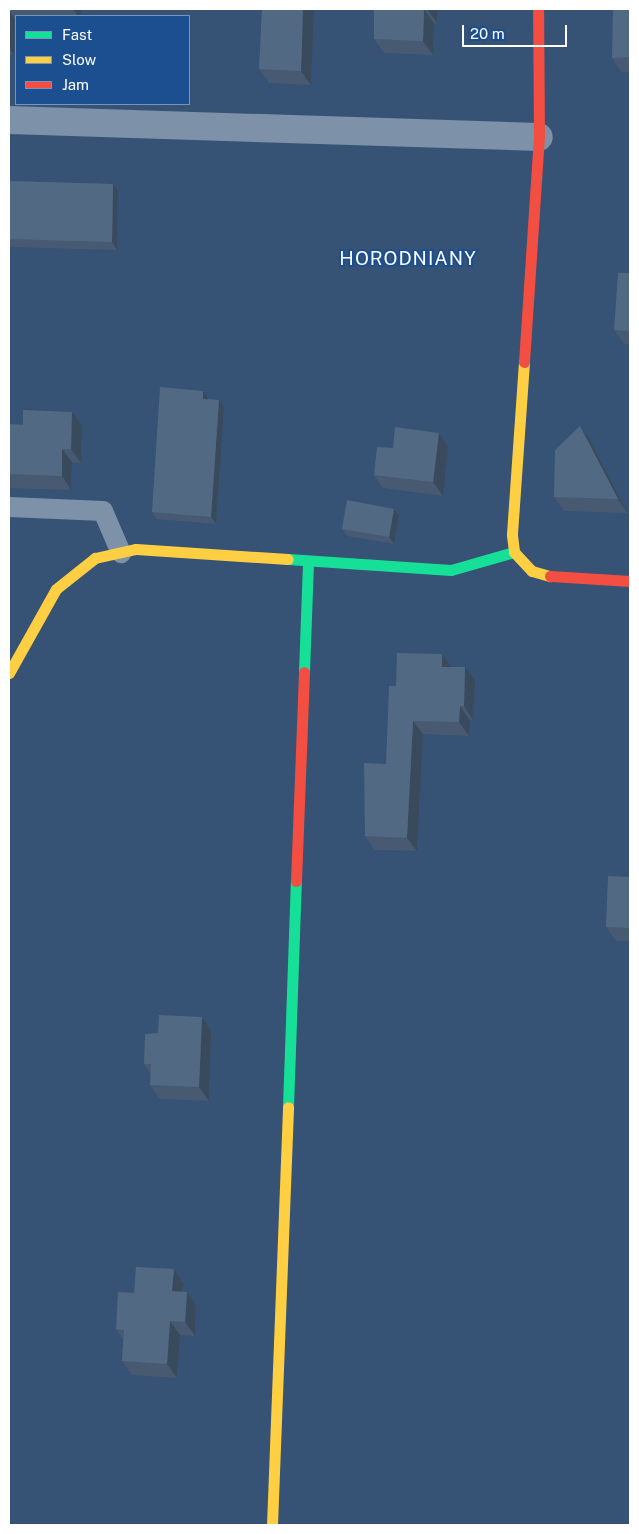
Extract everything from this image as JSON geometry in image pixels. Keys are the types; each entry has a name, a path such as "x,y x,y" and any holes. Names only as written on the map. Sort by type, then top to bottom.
{"street":[{"path":"538,9 538,137 512,535 514,552 532,571 563,579 630,580"},
{"path":"9,120 538,137"},
{"path":"9,673 56,589 95,558 136,549 452,570 514,552"},
{"path":"272,1525 308,561"}],"lane":[{"path":"9,507 103,511 121,552"}],"building":[{"path":"262,9 303,9 301,71 259,69"},
{"path":"374,9 424,9 423,41 374,39"},
{"path":"613,9 630,9 630,57 612,58"},
{"path":"9,181 113,184 112,242 9,239"},
{"path":"618,273 630,273 630,331 614,330"},
{"path":"160,387 203,391 203,399 219,400 211,517 152,512"},
{"path":"23,410 72,412 71,449 62,449 62,476 9,474 9,424 23,425"},
{"path":"580,426 618,499 554,497 555,450"},
{"path":"395,427 439,433 433,482 374,475 377,447 393,448"},
{"path":"347,500 394,509 389,537 342,529"},
{"path":"397,653 442,654 442,667 465,667 464,706 460,706 459,722 413,721 407,838 365,836 364,763 386,764 389,686 396,686"},
{"path":"608,876 630,877 630,928 606,927"},
{"path":"159,1015 202,1017 199,1087 150,1085 151,1064 144,1064 145,1034 158,1033"},
{"path":"136,1267 174,1269 172,1291 187,1292 185,1322 170,1321 167,1364 122,1361 124,1330 116,1329 118,1292 134,1293"}],"traffic: fast":[{"path":"288,559 451,570 514,552"},
{"path":"304,672 308,561"},
{"path":"288,1107 296,881"}],"traffic: slow":[{"path":"524,362 512,535 514,552 532,571 550,576"},
{"path":"9,673 56,589 95,558 136,549 288,559"},
{"path":"272,1525 288,1107"}],"traffic: jam":[{"path":"524,362 539,137 538,9"},
{"path":"550,576 630,581"},
{"path":"296,881 304,672"}],"district":[{"name":"HORODNIANY","path":"408,259"}]}
